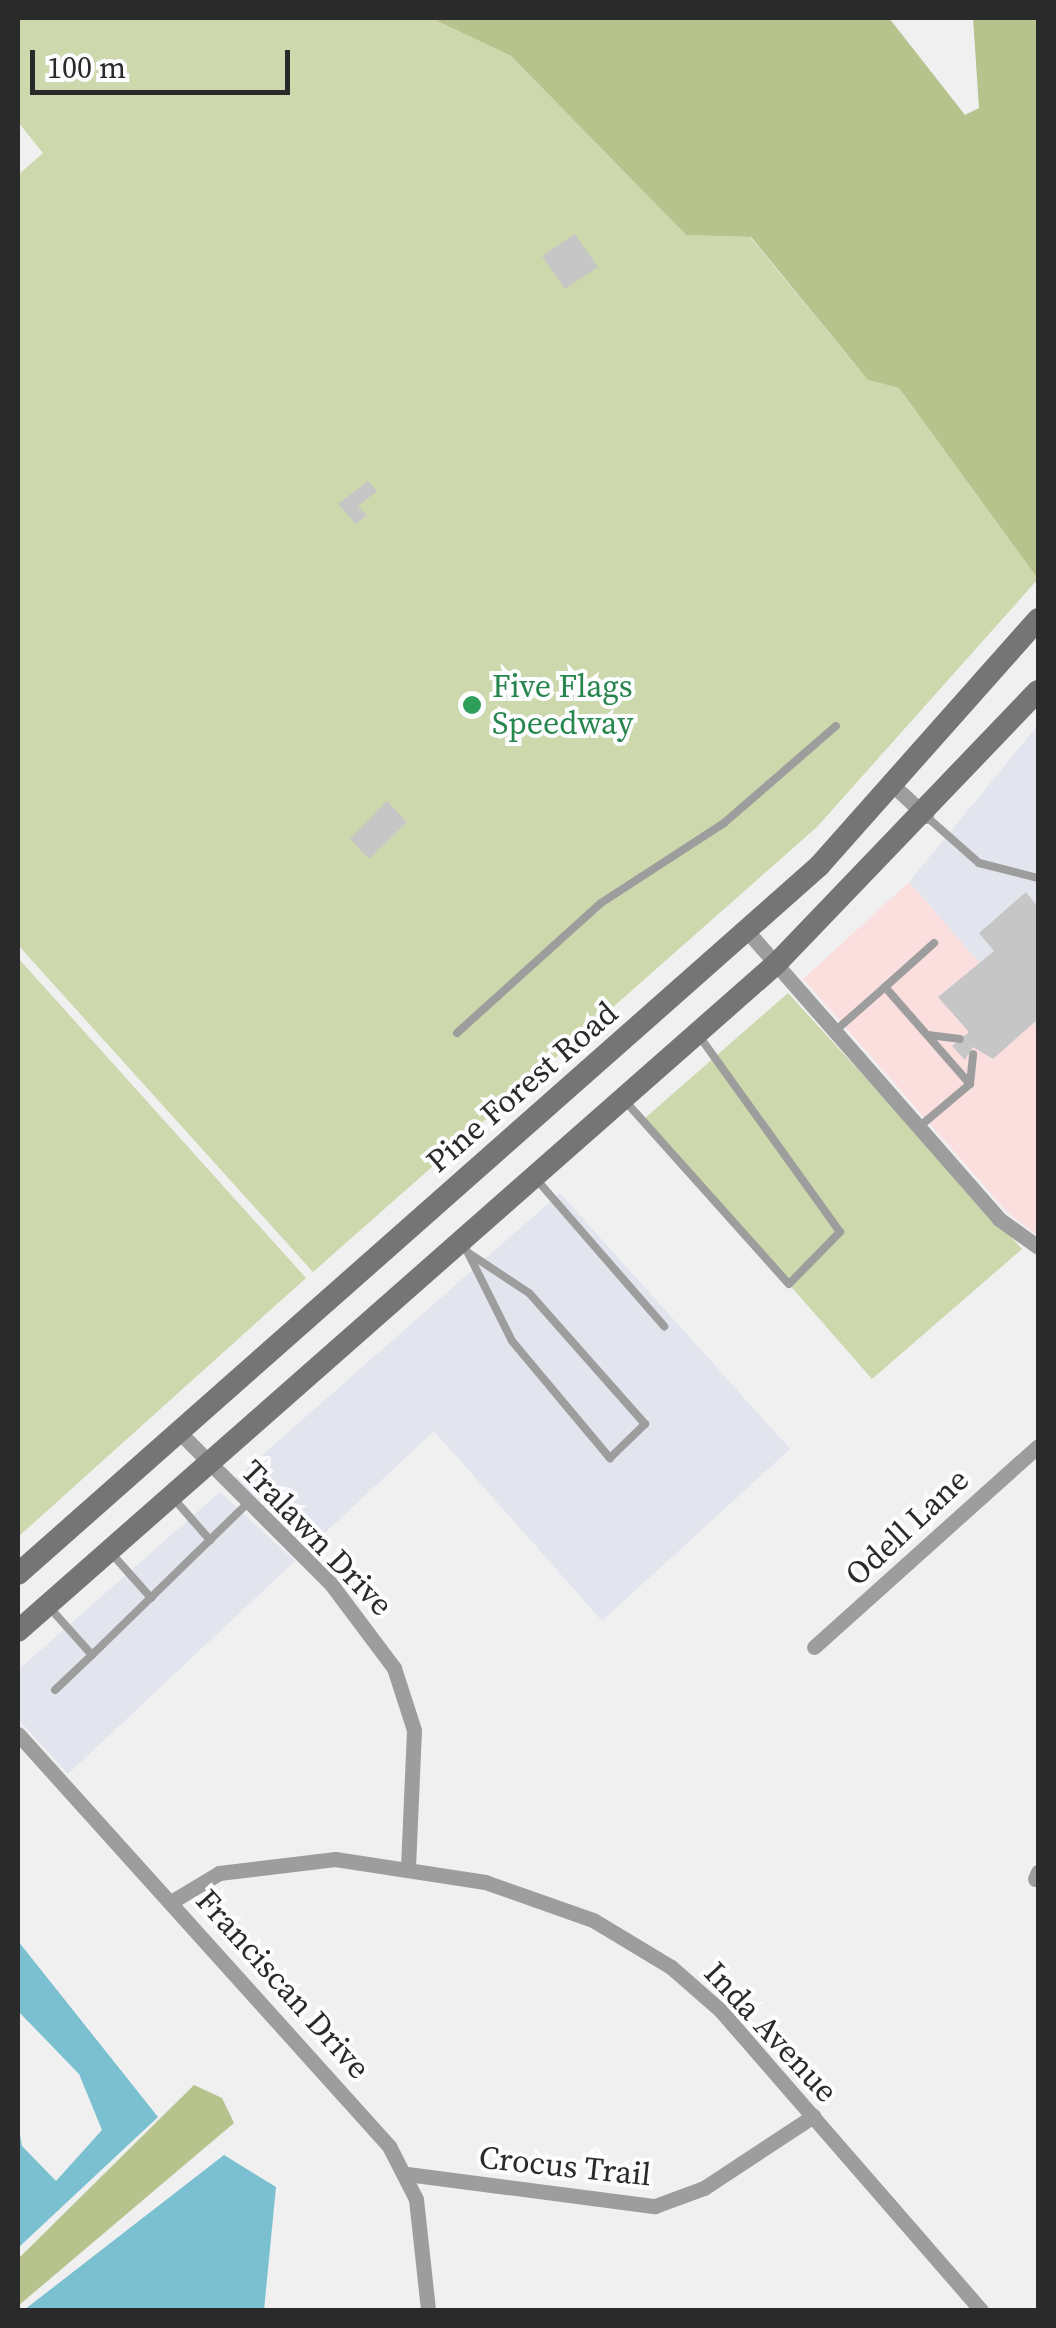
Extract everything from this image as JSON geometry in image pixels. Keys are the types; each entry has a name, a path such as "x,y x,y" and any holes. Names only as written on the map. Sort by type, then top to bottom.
{"main road":[{"name":"Pine Forest Road","path":"18,1574 748,932 896,788 1038,619"},
{"path":"18,1632 283,1398 466,1247 534,1177 776,964 1034,705"},
{"path":"532,1121 561,1154"},
{"path":"254,1366 283,1398"}],"street":[{"path":"896,788 926,817"},
{"path":"748,932 1000,1219 1038,1248"},
{"name":"Tralawn Drive","path":"179,1432 331,1584 394,1668 414,1730 408,1868"},
{"name":"Odell Lane","path":"814,1647 1038,1446"},
{"name":"Franciscan Drive","path":"18,1734 171,1902 406,2174"},
{"name":"Inda Avenue","path":"171,1902 200,1880 276,1861 408,1868 518,1892 633,1942 721,2012 981,2310"},
{"name":"Crocus Trail","path":"406,2174 655,2206 704,2188 813,2116"},
{"path":"406,2174 428,2310"}],"lane":[{"path":"457,1033 601,903 724,823 836,726"},
{"path":"926,817 978,863 1038,878"},
{"path":"829,1024 885,987 934,943"},
{"path":"885,987 970,1084"},
{"path":"623,1099 789,1284 840,1232 698,1033"},
{"path":"928,1036 960,1039"},
{"path":"918,1127 970,1084 973,1054"},
{"path":"534,1177 664,1326"},
{"path":"466,1247 529,1293 645,1424 610,1458 512,1341 466,1247"},
{"path":"172,1496 210,1540"},
{"path":"55,1690 248,1503"},
{"path":"109,1550 151,1598"},
{"path":"47,1605 92,1655"}],"shaded area":[{"path":"1038,725 1038,1030 909,882"},
{"path":"909,882 1038,1030 1038,1236 1007,1212 803,979"},
{"path":"560,1193 790,1449 602,1621 434,1431 310,1547 236,1478"},
{"path":"220,1492 295,1561 68,1774 18,1719 18,1670"}],"green space":[{"name":"Five Flags Speedway","path":"18,18 431,18 511,56 686,235 750,237 868,380 899,388 1038,579 817,827 313,1272 18,945 18,175 43,153 18,122"},
{"path":"431,18 889,18 965,115 979,108 973,18 1038,18 1038,579 899,388 868,380 751,237 686,235 511,56"},
{"path":"18,958 306,1278 18,1537"},
{"path":"788,993 1022,1249 872,1379 644,1119"},
{"path":"194,2085 222,2098 234,2123 18,2306 18,2259"}],"water":[{"path":"18,1941 158,2117 18,2248 18,2124 22,2146 56,2181 102,2130 79,2074 18,2011"},
{"path":"224,2155 276,2187 264,2310 24,2310"}],"building":[{"path":"575,234 598,267 565,289 542,256"},
{"path":"368,481 377,491 358,506 367,515 356,524 338,504"},
{"path":"387,801 407,822 369,859 350,839"},
{"path":"1026,892 1038,907 1038,1019 993,1059 973,1047 965,1060 952,1046 969,1032 938,997 994,951 979,933"}],"place":[{"name":"Five Flags Speedway","path":"472,705"}]}
